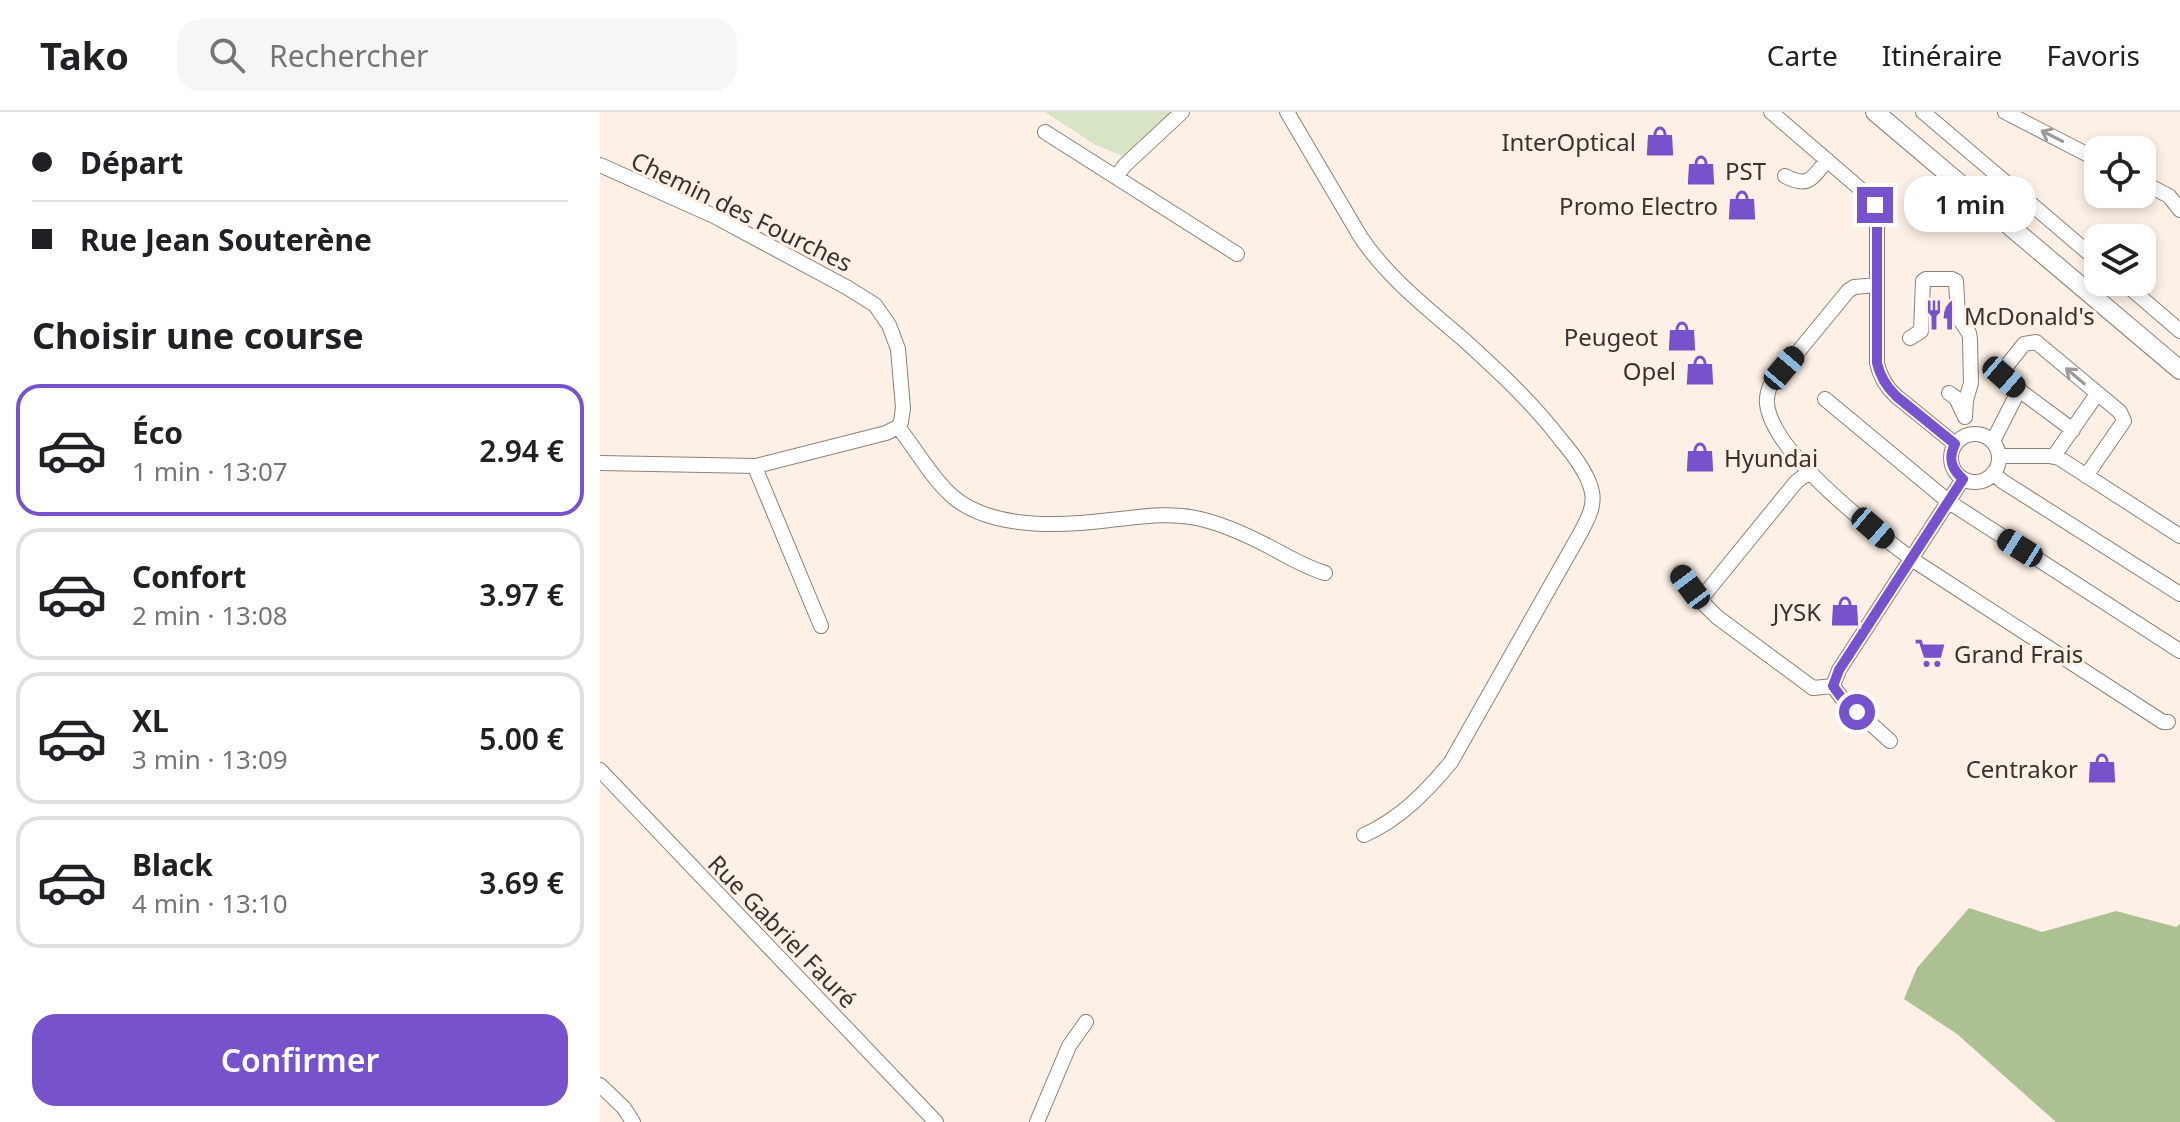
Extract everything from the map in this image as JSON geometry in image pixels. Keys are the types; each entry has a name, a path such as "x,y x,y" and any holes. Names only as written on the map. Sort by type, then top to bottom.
{"main road":[{"path":"1875,112 2180,370"}],"street":[{"path":"1116,177 1182,112"},
{"path":"1287,112 1373,254 1529,400 1566,445 1592,492 1591,509 1581,532 1451,762 1392,821 1364,835"},
{"path":"1771,112 1867,194 1875,205 1877,363 1883,380 1896,396 1955,444"},
{"path":"1923,112 2084,249"},
{"path":"2005,112 2084,153"},
{"path":"1045,132 1237,254"},
{"path":"1785,176 1803,182 1810,180 1827,160"},
{"name":"Chemin des Fourches","path":"600,165 714,216 875,305 889,325 898,349 903,408 898,427"},
{"path":"2156,189 2169,196 2180,210"},
{"path":"1910,338 1921,331 1923,281 1956,281 1958,317 1970,339 1971,383 1965,417"},
{"path":"1877,285 1854,287 1848,291 1776,378 1766,403 1775,426 1809,472 1885,539 2163,722 2168,722"},
{"path":"2139,296 2180,331"},
{"path":"2073,430 2004,377 2005,368 2024,344 2036,342 2120,412 2124,421 2086,476"},
{"path":"2019,390 1996,448 1997,468 1982,481 1963,479 1952,467 1950,459 1955,444 1969,434 1982,435 1996,448 2054,456 2180,536"},
{"path":"1949,393 1956,398 1969,434"},
{"path":"2054,456 2097,394"},
{"path":"1825,399 1949,502 2180,651"},
{"path":"600,463 756,466 886,433 898,427 943,487 953,497 981,513 1037,523 1084,523 1151,515 1196,518 1245,534 1310,569 1325,573"},
{"path":"756,466 821,626"},
{"path":"1700,600 1796,482 1809,472"},
{"path":"1993,473 2180,594"},
{"path":"1833,686 1839,670 1963,479"},
{"path":"1680,573 1717,617 1813,688 1833,686"},
{"path":"1833,686 1890,741"},
{"name":"Rue Gabriel Fauré","path":"600,770 936,1122"},
{"path":"1037,1122 1069,1046 1086,1022"},
{"path":"600,1085 624,1108 633,1122"}],"green space":[{"path":"1045,112 1173,112 1125,157 1094,144"},
{"path":"1969,908 2042,932 2116,911 2176,927 2180,924 2180,1122 2056,1122 1957,1034 1904,999 1917,968"}],"place":[{"name":"InterOptical","path":"1660,141"},
{"name":"PST","path":"1701,170"},
{"name":"Promo Electro","path":"1742,205"},
{"name":"McDonald's","path":"1940,315"},
{"name":"Peugeot","path":"1682,336"},
{"name":"Opel","path":"1700,370"},
{"name":"Hyundai","path":"1700,457"},
{"name":"JYSK","path":"1845,611"},
{"name":"Grand Frais","path":"1930,653"},
{"name":"Centrakor","path":"2102,768"}],"route":[{"path":"1857,712 1833,686 1839,670 1963,479 1952,467 1950,459 1955,444 1896,396 1879,371 1875,205"}]}
